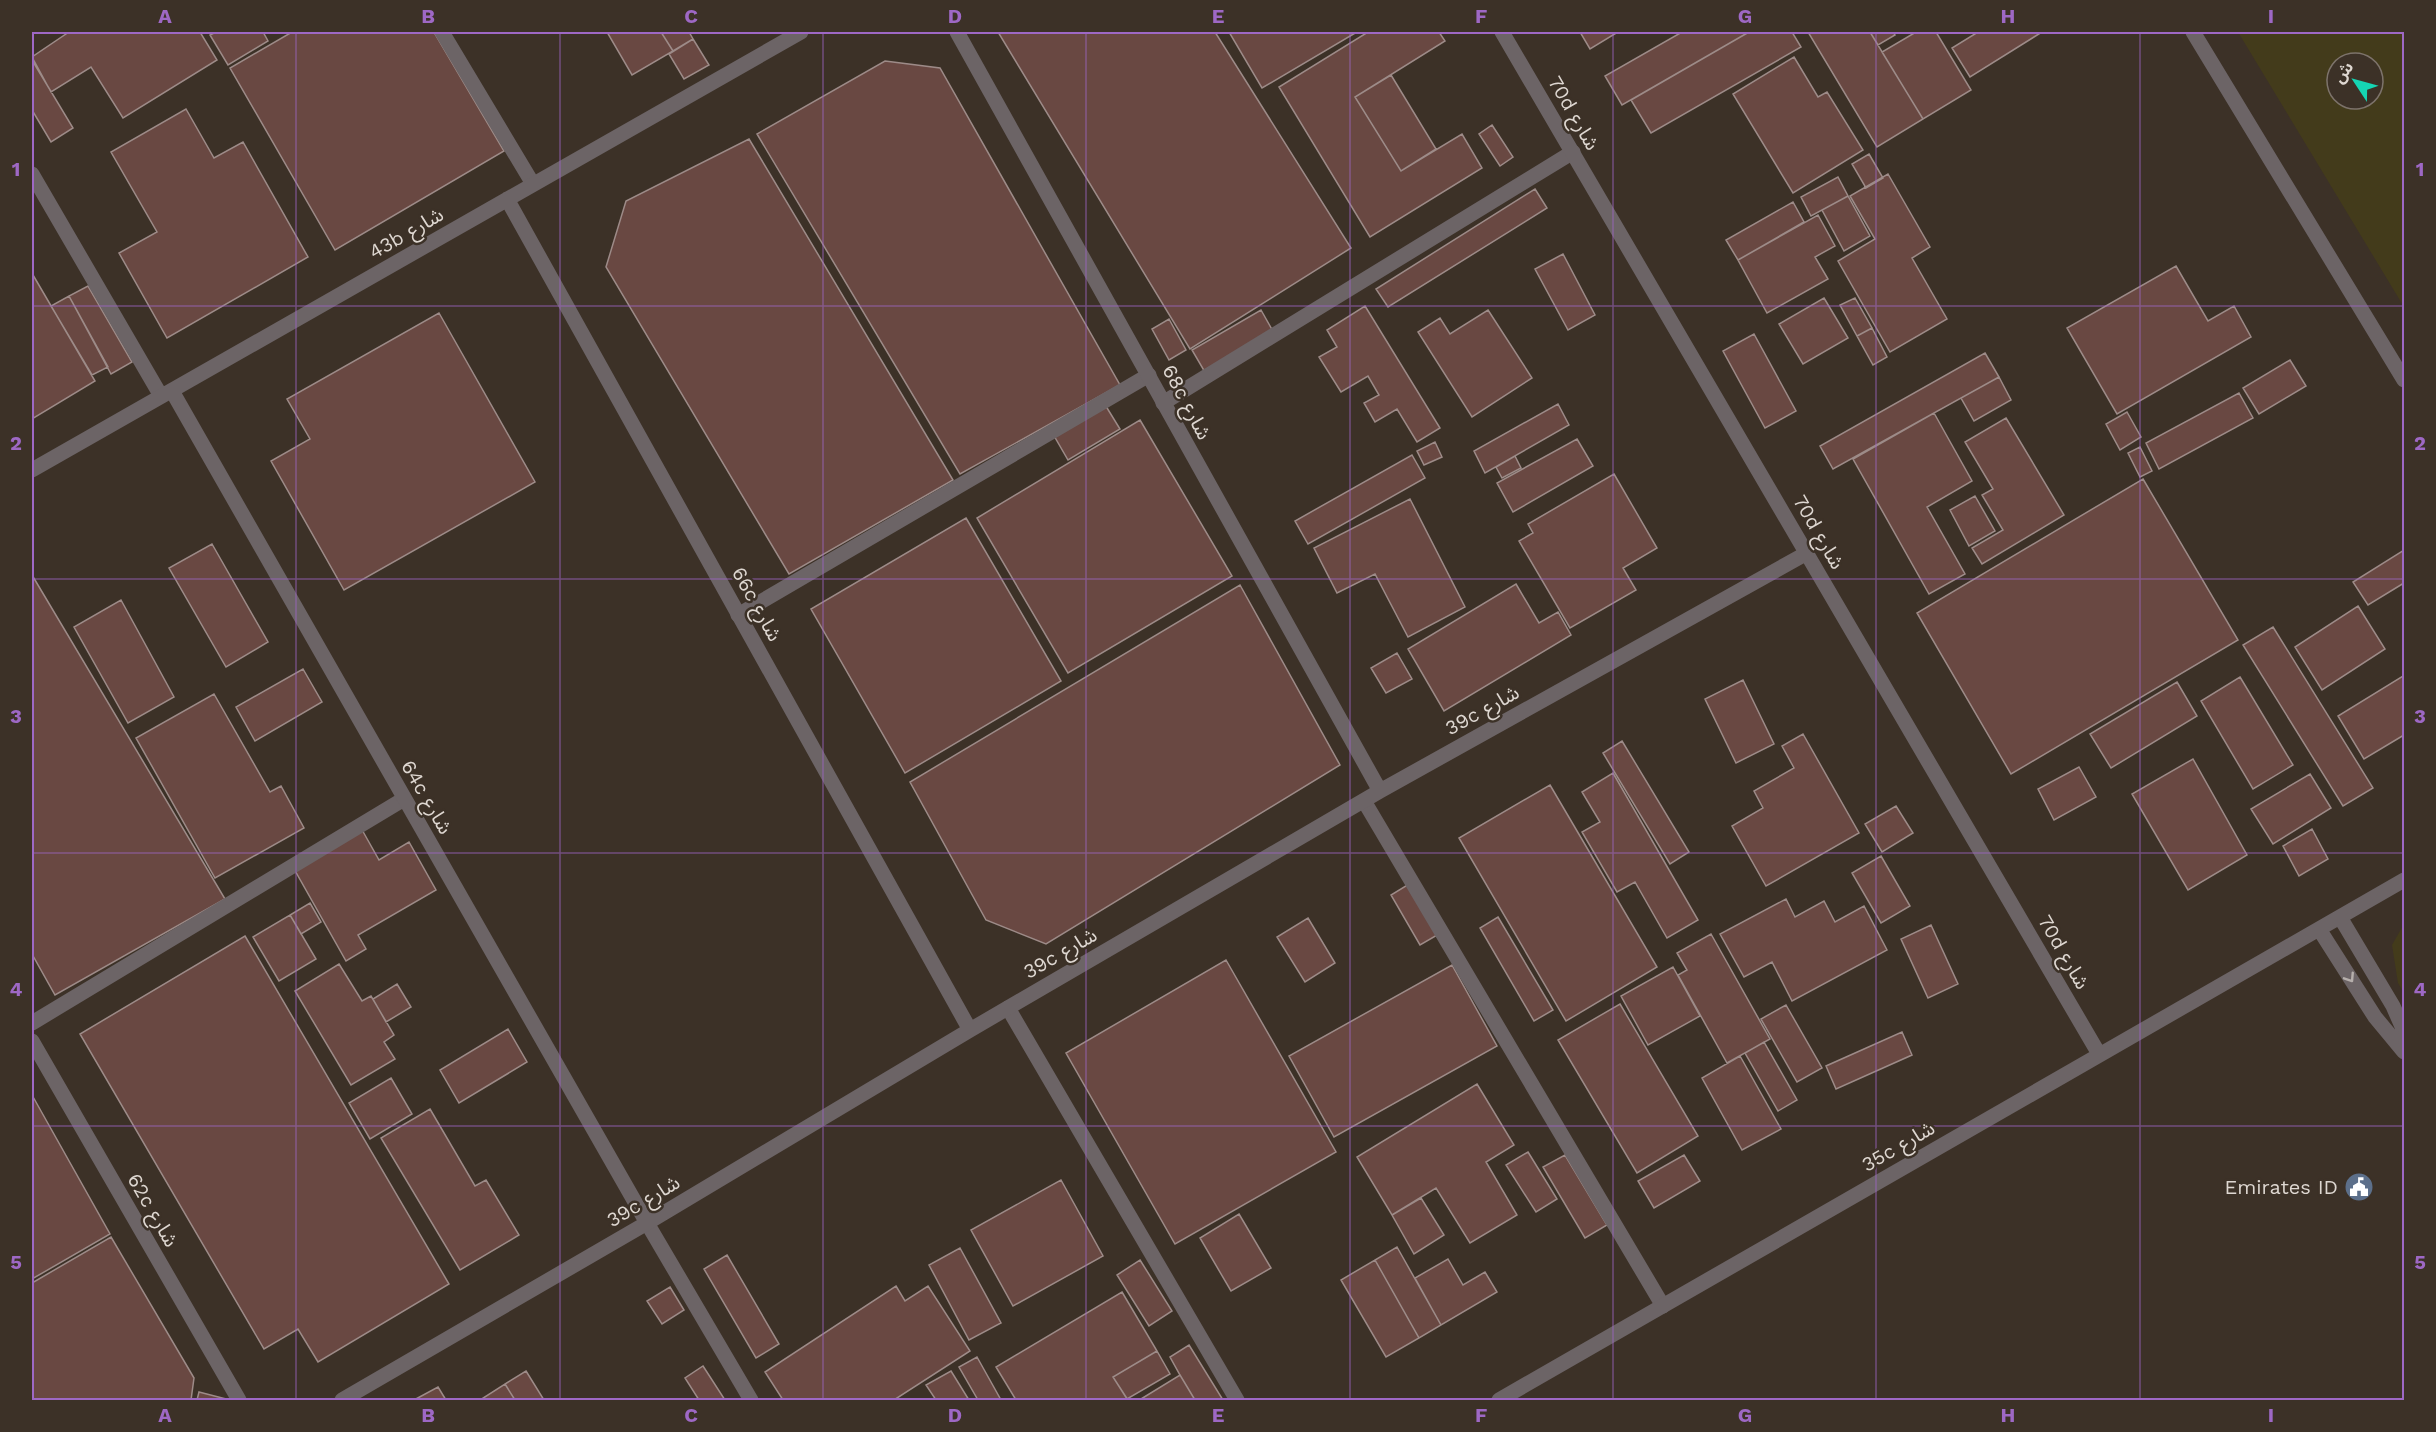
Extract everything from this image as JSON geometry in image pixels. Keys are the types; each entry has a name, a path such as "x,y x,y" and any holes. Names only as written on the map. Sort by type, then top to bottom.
{"street":[{"path":"442,32 534,184"},
{"name":"43b شارع","path":"32,470 801,32"},
{"name":"68c شارع","path":"957,32 1380,791"},
{"name":"70d شارع","path":"1502,32 2099,1054"},
{"path":"2193,32 2404,380"},
{"path":"1163,403 1573,152"},
{"name":"64c شارع","path":"32,174 166,394 404,799 751,1401"},
{"name":"66c شارع","path":"507,199 970,1030"},
{"path":"738,615 1149,375"},
{"name":"39c شارع","path":"342,1401 1380,791 1807,553"},
{"path":"32,1023 404,799"},
{"path":"1364,801 1663,1306"},
{"name":"35c شارع","path":"1499,1401 2404,880"},
{"path":"2340,917 2393,1006 2404,1031"},
{"path":"2319,929 2375,1017 2404,1053"},
{"path":"1008,1008 1237,1401"},
{"name":"62c شارع","path":"32,1041 239,1401"}],"sand":[{"path":"2238,32 2404,32 2404,307"},
{"path":"2404,924 2404,993 2398,983 2392,945"}],"building":[{"path":"69,32 200,32 217,60 123,118 91,67 51,92 32,57"},
{"path":"216,32 263,32 268,41 228,65 210,35"},
{"path":"292,32 434,32 504,151 335,250 230,68"},
{"path":"607,32 661,32 673,51 632,75"},
{"path":"661,32 689,32 693,39 673,51"},
{"path":"998,32 1215,32 1351,248 1190,349"},
{"path":"1229,32 1357,32 1262,88"},
{"path":"1368,32 1439,32 1445,41 1355,97 1401,171 1462,134 1482,168 1370,237 1279,87"},
{"path":"1580,32 1618,32 1590,49"},
{"path":"1682,32 1749,32 1622,105 1605,76"},
{"path":"1749,32 1792,32 1801,47 1651,133 1631,100"},
{"path":"1808,32 1870,32 1923,119 1877,147"},
{"path":"1870,32 1893,32 1895,35 1878,45"},
{"path":"1916,32 1936,32 1971,90 1923,119 1882,52"},
{"path":"1978,32 2042,32 1970,77 1952,48"},
{"path":"693,39 709,65 684,79 669,54"},
{"path":"1794,57 1818,97 1827,92 1863,150 1793,193 1733,94"},
{"path":"32,60 73,128 51,142 32,110"},
{"path":"885,61 940,68 1120,385 960,474 757,134"},
{"path":"1391,75 1436,149 1401,171 1355,97"},
{"path":"186,109 214,158 243,142 308,257 167,338 119,253 157,232 111,152"},
{"path":"1492,125 1513,157 1500,166 1479,134"},
{"path":"749,139 953,480 789,574 606,267 626,201"},
{"path":"1869,154 1883,178 1866,188 1852,164"},
{"path":"1888,174 1930,247 1912,258 1947,319 1890,352 1838,261 1875,239 1850,196"},
{"path":"1838,177 1848,196 1811,216 1801,197"},
{"path":"1535,189 1547,208 1388,307 1376,289"},
{"path":"1848,196 1870,236 1844,251 1822,210"},
{"path":"1793,202 1804,222 1738,260 1726,240"},
{"path":"1818,215 1835,246 1815,257 1828,279 1767,313 1738,260"},
{"path":"1563,254 1595,315 1568,330 1535,269"},
{"path":"2176,266 2208,321 2234,306 2251,337 2117,414 2067,328"},
{"path":"32,276 95,381 32,419"},
{"path":"88,286 132,362 111,374 69,296"},
{"path":"69,296 108,367 92,375 51,306"},
{"path":"1824,298 1848,338 1803,364 1779,324"},
{"path":"1855,298 1872,328 1857,336 1840,305"},
{"path":"1365,306 1440,428 1417,442 1397,409 1375,422 1364,403 1379,395 1368,376 1341,392 1319,357 1337,347 1327,330"},
{"path":"1261,310 1274,333 1206,374 1192,350"},
{"path":"1488,310 1532,378 1472,417 1418,332 1440,318 1450,334"},
{"path":"439,313 535,482 344,590 271,461 310,439 287,399"},
{"path":"1169,319 1186,350 1169,360 1152,329"},
{"path":"1872,328 1887,357 1873,365 1857,336"},
{"path":"1754,334 1796,411 1765,428 1723,351"},
{"path":"1985,353 1999,377 1833,469 1820,446"},
{"path":"2290,360 2306,386 2259,414 2243,388"},
{"path":"1999,377 2011,400 1974,421 1961,398"},
{"path":"2239,393 2253,418 2159,469 2146,443"},
{"path":"1104,403 1120,429 1068,460 1053,434"},
{"path":"1558,404 1569,425 1485,473 1474,451"},
{"path":"2127,412 2141,437 2120,450 2106,424"},
{"path":"1934,413 1972,481 1927,507 1965,574 1929,594 1853,459"},
{"path":"2006,418 2064,515 1982,564 1972,548 2003,530 1982,495 1993,489 1965,442"},
{"path":"1140,420 1232,576 1068,673 977,518"},
{"path":"1577,439 1593,466 1513,512 1497,483"},
{"path":"1435,442 1442,457 1424,465 1417,451"},
{"path":"2140,447 2152,471 2140,477 2128,453"},
{"path":"1412,455 1425,478 1308,544 1295,521"},
{"path":"1515,456 1521,468 1502,478 1496,467"},
{"path":"1614,474 1657,548 1623,568 1636,590 1570,628 1519,541 1533,533 1528,524"},
{"path":"2143,479 2238,640 2011,774 1917,613"},
{"path":"1975,496 1995,531 1969,546 1950,510"},
{"path":"1410,499 1465,607 1408,637 1375,574 1337,593 1314,548"},
{"path":"966,518 1061,681 905,773 811,609"},
{"path":"212,544 268,642 226,667 169,568"},
{"path":"2404,550 2404,583 2368,605 2353,582"},
{"path":"32,575 225,899 55,995 32,954"},
{"path":"1516,584 1539,623 1558,612 1571,635 1444,711 1408,649"},
{"path":"1240,585 1340,765 1046,944 986,920 910,782"},
{"path":"121,600 174,697 128,723 74,627"},
{"path":"2358,606 2385,649 2322,690 2295,647"},
{"path":"2273,627 2373,788 2343,806 2243,645"},
{"path":"1397,653 1412,679 1386,693 1371,668"},
{"path":"303,669 322,702 255,741 236,707"},
{"path":"2403,676 2404,735 2364,759 2338,716"},
{"path":"2240,677 2293,765 2253,789 2201,701"},
{"path":"1743,680 1774,744 1736,763 1705,699"},
{"path":"2177,682 2197,716 2111,768 2090,734"},
{"path":"214,694 270,792 281,786 304,828 215,878 136,738"},
{"path":"1803,734 1859,833 1766,886 1732,826 1763,808 1754,791 1794,768 1782,746"},
{"path":"1622,741 1689,852 1670,864 1603,753"},
{"path":"2193,759 2247,855 2188,890 2132,794"},
{"path":"2079,767 2096,797 2054,820 2038,789"},
{"path":"1613,773 1698,920 1667,938 1635,882 1617,892 1582,832 1600,822 1582,792"},
{"path":"2310,774 2331,808 2273,844 2251,809"},
{"path":"1550,785 1657,967 1566,1021 1459,838"},
{"path":"1896,806 1913,833 1882,852 1865,824"},
{"path":"361,828 379,860 409,842 436,890 358,935 366,949 346,961 293,867"},
{"path":"2312,829 2328,859 2299,876 2283,846"},
{"path":"1881,856 1910,906 1881,923 1852,873"},
{"path":"1409,884 1439,934 1420,945 1391,895"},
{"path":"1786,899 1795,917 1824,901 1835,922 1864,906 1887,950 1792,1001 1772,962 1744,977 1720,934"},
{"path":"310,903 321,922 301,934 290,915"},
{"path":"290,915 316,959 279,981 253,937"},
{"path":"1498,917 1553,1010 1534,1021 1480,928"},
{"path":"1308,918 1335,963 1305,982 1277,937"},
{"path":"1931,925 1958,984 1928,998 1901,939"},
{"path":"1711,934 1770,1039 1727,1063 1678,975 1687,970 1677,953"},
{"path":"245,936 449,1284 318,1362 298,1329 264,1349 80,1034"},
{"path":"1226,960 1336,1152 1175,1244 1066,1053"},
{"path":"339,964 362,1001 371,996 394,1035 384,1042 395,1059 351,1085 295,991"},
{"path":"1452,965 1497,1046 1334,1137 1289,1056"},
{"path":"1673,967 1700,1016 1648,1045 1621,996"},
{"path":"397,984 411,1007 386,1022 373,999"},
{"path":"1620,1004 1698,1136 1637,1173 1558,1040"},
{"path":"1786,1005 1822,1068 1797,1082 1761,1019"},
{"path":"508,1029 527,1062 459,1103 440,1070"},
{"path":"1902,1032 1912,1055 1836,1089 1826,1066"},
{"path":"1764,1042 1797,1100 1778,1111 1745,1053"},
{"path":"1740,1056 1781,1129 1742,1150 1702,1078"},
{"path":"391,1078 412,1114 370,1139 349,1103"},
{"path":"1477,1084 1514,1145 1486,1162 1517,1215 1470,1243 1436,1188 1392,1215 1357,1157"},
{"path":"32,1095 110,1234 32,1279"},
{"path":"430,1109 475,1186 486,1180 519,1235 460,1270 381,1138"},
{"path":"1528,1152 1557,1199 1536,1212 1506,1165"},
{"path":"1565,1155 1607,1225 1585,1238 1543,1167"},
{"path":"1684,1155 1700,1181 1654,1208 1638,1181"},
{"path":"1061,1180 1103,1256 1013,1306 971,1230"},
{"path":"1421,1198 1444,1235 1414,1254 1392,1215"},
{"path":"1239,1214 1271,1268 1231,1291 1200,1238"},
{"path":"111,1237 194,1378 191,1400 32,1400 32,1283"},
{"path":"1397,1247 1441,1325 1419,1338 1375,1260"},
{"path":"960,1248 1001,1323 969,1340 929,1265"},
{"path":"727,1255 779,1344 756,1358 704,1269"},
{"path":"1448,1259 1463,1285 1485,1272 1497,1292 1441,1325 1415,1278"},
{"path":"1140,1260 1172,1311 1149,1326 1117,1275"},
{"path":"1375,1260 1419,1338 1386,1357 1341,1280"},
{"path":"896,1286 905,1301 928,1286 970,1351 894,1400 783,1400 765,1372"},
{"path":"670,1287 684,1310 662,1324 647,1301"},
{"path":"1122,1292 1157,1351 1113,1377 1128,1400 1016,1400 996,1367"},
{"path":"1189,1345 1223,1400 1195,1400 1170,1357"},
{"path":"1157,1351 1170,1374 1127,1399 1113,1377"},
{"path":"977,1357 1001,1400 978,1400 959,1367"},
{"path":"703,1366 725,1400 699,1400 685,1378"},
{"path":"526,1371 544,1400 515,1400 505,1384"},
{"path":"951,1371 969,1400 936,1400 926,1385"},
{"path":"1180,1375 1195,1400 1141,1399"},
{"path":"505,1384 515,1400 480,1400"},
{"path":"438,1387 446,1400 414,1400"},
{"path":"199,1392 230,1400 197,1400"}],"place":[{"name":"Emirates ID","path":"2359,1187"}]}
